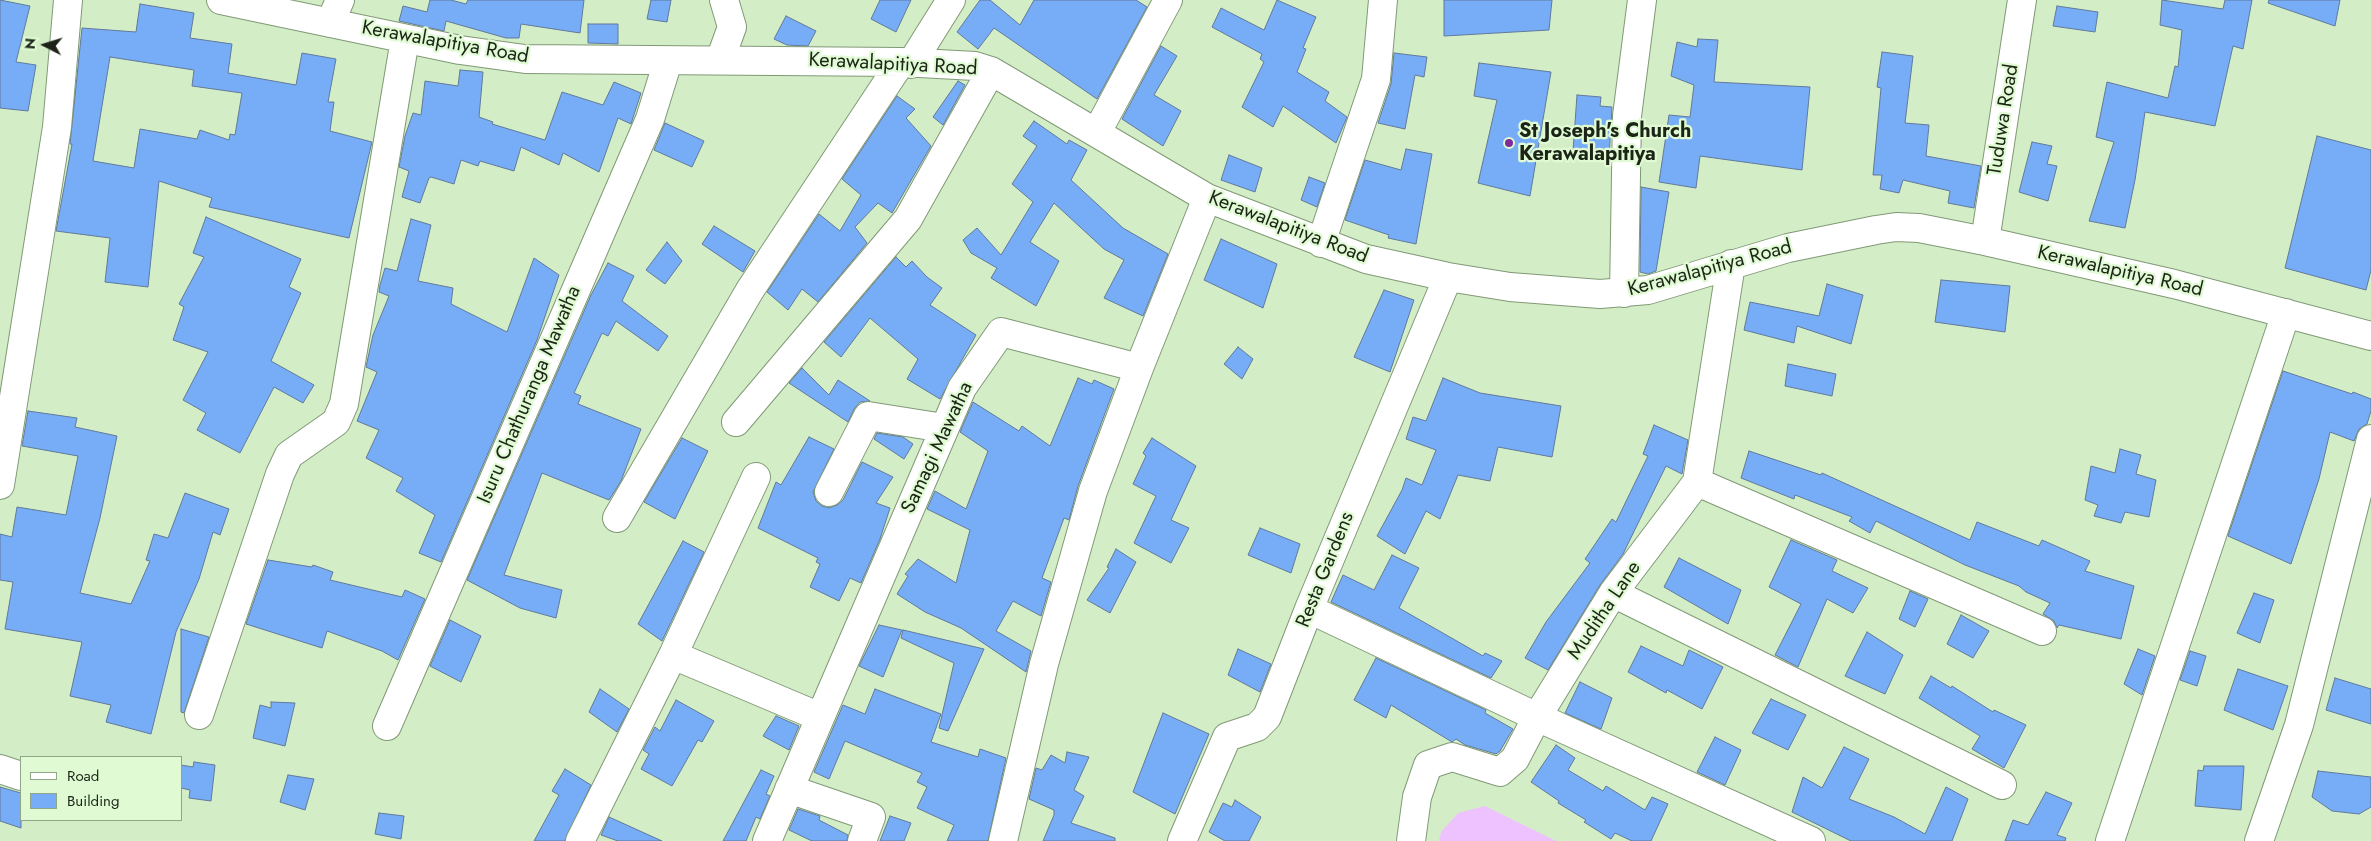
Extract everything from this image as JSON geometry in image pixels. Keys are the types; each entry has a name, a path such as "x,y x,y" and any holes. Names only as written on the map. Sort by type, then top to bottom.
{"street":[{"path":"0,485 57,127 68,0"},
{"name":"Kerawalapitiya Road","path":"221,0 335,11 405,39 460,50 524,59 958,64 991,70 1207,198 1366,259 1448,277 1560,292 1624,293 1648,290 1788,248 1896,227 1919,228 2174,284 2371,336"},
{"path":"720,60 732,27 724,0"},
{"path":"617,518 750,290 951,0"},
{"path":"1097,132 1168,0"},
{"path":"1321,243 1376,78 1383,0"},
{"path":"1624,293 1627,116 1642,0"},
{"name":"Tuduwa Road","path":"1985,241 2022,0"},
{"path":"199,715 280,474 289,455 336,422 344,404 405,39"},
{"name":"Isuru Chathuranga Mawatha","path":"387,726 650,119 668,61"},
{"path":"736,422 908,219 991,70"},
{"path":"1003,841 1044,664 1093,491 1139,368 1207,198"},
{"name":"Muditha Lane","path":"1410,841 1417,797 1428,765 1452,757 1500,772 1516,759 1537,717 1613,593 1697,482 1731,264"},
{"name":"Resta Gardens","path":"1182,841 1227,737 1257,728 1267,718 1309,609 1448,277"},
{"path":"2110,841 2286,313"},
{"name":"Samagi Mawatha","path":"766,841 962,388 1002,332 1139,368"},
{"path":"829,492 868,416 944,428"},
{"path":"2259,841 2299,725 2371,439"},
{"path":"580,841 673,655 756,477"},
{"path":"1697,482 2042,631"},
{"path":"1613,593 2002,784"},
{"path":"1309,609 1537,717 1811,841"},
{"path":"673,655 820,717"},
{"path":"0,769 20,776"},
{"path":"789,790 871,817 862,841"}],"shaded area":[{"path":"1485,806 1556,841 1439,841 1441,832 1458,813"}],"building":[{"path":"0,0 30,6 16,62 36,65 28,111 0,108"},
{"path":"430,0 451,0 466,4 468,0 584,0 580,33 521,24 519,38 506,38 446,21 444,31 399,21 403,6 427,12"},
{"path":"651,0 671,0 667,22 647,19"},
{"path":"880,0 911,0 896,32 871,19"},
{"path":"980,0 990,0 1020,25 1034,0 1136,0 1147,7 1097,99 994,28 978,49 957,32"},
{"path":"1277,0 1316,17 1303,48 1306,49 1297,72 1329,92 1325,101 1347,117 1336,143 1283,106 1273,127 1242,107 1264,62 1260,59 1262,54 1212,27 1221,8 1264,30"},
{"path":"1444,0 1552,0 1549,30 1444,36"},
{"path":"2162,0 2223,9 2225,0 2252,0 2243,49 2233,46 2215,126 2145,112 2135,180 2125,228 2089,221 2114,142 2096,137 2107,82 2168,98 2175,66 2178,67 2182,30 2160,25"},
{"path":"2269,0 2340,0 2335,26 2268,3"},
{"path":"140,4 194,13 190,38 232,44 228,73 296,85 302,53 336,59 328,102 334,102 330,131 372,142 349,238 209,207 212,198 159,181 148,287 105,282 110,238 56,231 72,144 70,144 82,28 136,32","holes":["110,57 194,70 192,86 242,93 235,135 230,134 229,140 200,130 197,139 140,129 134,168 93,161"]},
{"path":"2057,6 2098,12 2095,32 2053,26"},
{"path":"786,16 816,31 808,46 787,45 774,39"},
{"path":"588,24 618,24 618,44 588,43"},
{"path":"1698,39 1718,40 1714,82 1810,87 1802,170 1700,156 1696,188 1659,182 1669,115 1690,117 1694,85 1671,76 1677,42 1697,47"},
{"path":"1161,46 1177,56 1154,95 1181,111 1163,146 1122,119"},
{"path":"1882,52 1913,56 1905,123 1929,125 1926,156 1981,166 1974,208 1948,203 1950,191 1903,180 1899,193 1880,189 1882,175 1873,175 1881,88 1877,87"},
{"path":"1394,53 1427,57 1424,77 1415,75 1405,129 1378,123 1391,84"},
{"path":"1479,63 1551,72 1530,196 1478,183 1497,100 1474,96"},
{"path":"460,70 483,72 479,117 493,122 492,124 545,140 562,92 603,105 614,82 641,93 631,124 618,118 599,172 563,153 559,165 521,147 514,171 480,161 478,166 461,160 454,184 431,177 420,203 402,197 409,171 399,167 405,136 413,113 421,115 425,81 458,86"},
{"path":"958,81 965,85 943,125 933,117"},
{"path":"1577,95 1601,97 1600,106 1612,107 1609,158 1573,151"},
{"path":"897,96 915,109 906,118 931,146 892,213 878,203 855,227 867,243 818,302 802,289 788,310 767,292 819,214 840,231 861,195 842,179"},
{"path":"1034,121 1067,144 1069,140 1087,150 1071,180 1123,228 1168,254 1143,316 1104,298 1124,260 1104,249 1054,203 1030,242 1059,261 1036,306 991,278 997,268 971,253 963,240 977,228 1001,255 1033,202 1012,184 1037,146 1023,136"},
{"path":"665,123 704,141 692,167 654,150"},
{"path":"2317,136 2371,150 2371,270 2366,290 2285,268"},
{"path":"2032,142 2052,146 2047,164 2057,166 2048,201 2019,192"},
{"path":"1406,149 1432,154 1416,244 1388,238 1389,235 1345,220 1365,160 1401,170"},
{"path":"1229,155 1262,168 1255,192 1221,180"},
{"path":"1309,177 1325,183 1317,207 1301,200"},
{"path":"1641,187 1669,192 1656,271 1648,274 1640,272"},
{"path":"206,217 301,259 289,287 301,293 271,361 314,385 303,403 274,387 240,453 197,430 206,413 183,400 208,352 173,340 184,307 179,304 204,257 193,253"},
{"path":"411,219 431,225 418,281 453,288 451,304 507,332 534,258 559,275 537,340 441,562 419,553 435,515 396,491 403,478 366,458 379,430 357,421 377,372 366,367 373,335 389,296 379,292 380,285 385,268 397,271"},
{"path":"714,226 755,251 743,272 702,244"},
{"path":"1221,239 1277,264 1263,308 1204,280"},
{"path":"667,242 682,261 665,284 646,270"},
{"path":"896,257 906,267 912,261 927,277 942,288 930,305 976,335 940,399 907,379 918,359 870,318 841,357 824,342"},
{"path":"608,263 634,276 622,301 668,336 658,351 616,321 608,336 602,333 574,393 581,396 578,404 641,429 621,481 609,500 542,473 504,575 562,590 556,618 520,608 467,580 591,295"},
{"path":"1941,280 2010,286 2005,332 1935,322"},
{"path":"1827,284 1863,295 1851,344 1797,326 1794,343 1744,330 1750,302 1819,316"},
{"path":"1384,290 1414,300 1390,372 1354,357"},
{"path":"1238,347 1253,359 1242,379 1224,364"},
{"path":"1788,364 1836,374 1832,396 1785,386"},
{"path":"802,368 829,395 838,380 870,401 860,402 854,409 848,422 789,383"},
{"path":"2283,371 2371,399 2371,411 2367,424 2359,429 2354,441 2330,432 2319,479 2291,564 2228,536"},
{"path":"1078,378 1092,384 1094,380 1114,389 1078,486 1069,520 1064,518 1042,578 1051,582 1041,616 1013,601 996,631 1031,651 1026,672 961,628 925,612 897,594 908,576 905,574 918,559 956,583 970,530 927,509 935,491 966,509 988,451 960,432 973,402 1019,431 1022,426 1050,446"},
{"path":"1443,378 1480,393 1561,406 1552,457 1498,447 1490,481 1458,475 1440,519 1426,511 1405,554 1377,536 1402,490 1406,478 1422,485 1436,450 1406,439 1413,417 1426,421"},
{"path":"28,411 77,418 75,427 117,436 100,518 80,593 131,604 150,561 146,560 154,534 168,538 185,493 229,509 220,535 213,532 199,579 176,632 151,734 106,722 111,705 70,696 82,642 5,629 13,582 0,580 0,534 12,537 17,507 66,515 78,456 22,446"},
{"path":"1654,425 1688,440 1682,474 1666,466 1623,554 1600,585 1548,670 1525,658 1546,622 1590,563 1585,559 1612,519 1616,522 1648,456 1643,454"},
{"path":"877,433 903,437 913,444 904,459 874,439"},
{"path":"809,437 834,449 813,492 816,501 822,506 829,508 843,500 862,462 893,477 876,503 890,508 880,539 861,583 850,578 839,601 810,587 820,564 816,562 818,558 758,528 776,482 781,485"},
{"path":"682,438 708,451 675,519 644,502"},
{"path":"1152,438 1196,466 1171,520 1189,528 1171,563 1134,543 1156,496 1133,484 1146,456 1143,453"},
{"path":"2120,449 2141,455 2136,474 2156,480 2149,517 2125,512 2121,523 2094,516 2098,505 2085,500 2091,466 2115,473"},
{"path":"1749,451 1821,475 1822,473 1970,540 1977,522 2039,546 2042,540 2090,561 2085,571 2134,586 2121,639 2059,625 2057,628 2054,621 2043,614 2050,603 2026,592 2019,586 1965,565 1876,521 1870,533 1849,521 1852,517 1795,495 1794,499 1741,478"},
{"path":"1260,528 1300,544 1291,573 1248,555"},
{"path":"1791,540 1837,560 1832,571 1868,588 1853,613 1827,599 1798,667 1775,655 1801,604 1769,587"},
{"path":"683,541 704,552 662,641 638,624"},
{"path":"1116,549 1136,562 1110,613 1087,600 1109,568 1107,567"},
{"path":"1392,555 1419,568 1399,608 1483,656 1485,653 1502,661 1491,678 1331,602 1343,575 1374,590"},
{"path":"1679,558 1741,590 1728,624 1664,587"},
{"path":"268,560 312,567 313,565 333,572 330,580 402,597 405,590 425,599 398,660 382,651 327,631 322,648 246,624"},
{"path":"1910,591 1928,599 1915,627 1899,619"},
{"path":"2254,593 2274,600 2260,643 2237,633"},
{"path":"1961,615 1989,631 1973,658 1947,644"},
{"path":"450,620 481,636 461,682 430,666"},
{"path":"879,625 902,630 883,677 859,666"},
{"path":"181,629 209,637 184,713 181,712"},
{"path":"903,630 984,649 948,731 939,728 954,663 901,638"},
{"path":"1867,632 1903,655 1885,694 1845,676"},
{"path":"1641,646 1683,666 1689,650 1723,667 1702,709 1667,690 1666,693 1628,672"},
{"path":"1238,649 1271,664 1260,692 1228,675"},
{"path":"2138,649 2155,656 2142,695 2124,684"},
{"path":"2190,651 2206,656 2197,686 2180,680"},
{"path":"1376,658 1486,710 1485,713 1513,729 1500,751 1496,754 1465,745 1456,739 1452,742 1391,705 1386,718 1354,700"},
{"path":"2238,669 2288,686 2273,730 2224,710"},
{"path":"1931,676 1951,688 1952,686 1993,712 1994,710 2026,725 2004,768 1972,749 1980,736 1919,698"},
{"path":"2335,678 2371,689 2371,724 2326,710"},
{"path":"1580,682 1612,698 1601,729 1565,713"},
{"path":"600,689 629,709 617,732 589,712"},
{"path":"875,689 941,714 931,742 978,757 980,749 1006,758 988,841 947,841 954,825 917,808 927,787 917,782 922,773 845,741 829,779 814,772 843,705 865,714"},
{"path":"1771,699 1806,715 1788,750 1752,733"},
{"path":"676,700 714,721 702,742 698,740 672,786 641,769 649,754 643,750 655,727 660,731"},
{"path":"271,702 295,703 285,746 253,738 260,705 271,708"},
{"path":"1163,713 1209,734 1175,814 1133,792"},
{"path":"776,716 799,726 789,750 763,736"},
{"path":"1715,737 1741,750 1725,785 1697,772"},
{"path":"1556,745 1575,758 1568,770 1603,791 1606,786 1645,810 1652,797 1668,804 1651,841 1632,841 1615,833 1611,839 1584,822 1586,820 1558,803 1559,801 1531,782"},
{"path":"1844,747 1869,759 1849,799 1894,817 1925,834 1946,787 1968,799 1952,841 1851,841 1792,812 1803,777 1822,788"},
{"path":"1067,752 1089,757 1074,790 1084,796 1071,823 1115,838 1115,841 1043,841 1054,815 1054,810 1029,799 1036,768 1042,770 1051,755 1065,763"},
{"path":"194,762 215,765 211,801 189,798 190,790 182,788 182,765 193,767"},
{"path":"2204,766 2244,766 2241,810 2195,806 2198,770 2203,771"},
{"path":"565,769 591,785 565,841 534,841 559,795 552,791"},
{"path":"761,770 774,776 766,794 770,796 760,819 756,817 746,841 723,841"},
{"path":"2318,771 2371,777 2371,807 2359,814 2332,811 2312,797"},
{"path":"288,775 314,779 305,810 280,802"},
{"path":"0,787 20,793 21,828 0,821"},
{"path":"2046,792 2072,803 2057,835 2066,838 2065,841 2005,841 2013,820 2028,825"},
{"path":"1235,800 1261,817 1249,841 1225,841 1209,832 1223,803 1232,807"},
{"path":"798,809 820,816 819,820 848,835 847,841 812,841 789,830"},
{"path":"379,813 404,816 401,839 375,834"},
{"path":"890,816 911,823 904,841 880,841"},
{"path":"609,817 662,841 618,841 601,835"}],"place":[{"name":"St Joseph's Church Kerawalapitiya","path":"1509,143"}]}
